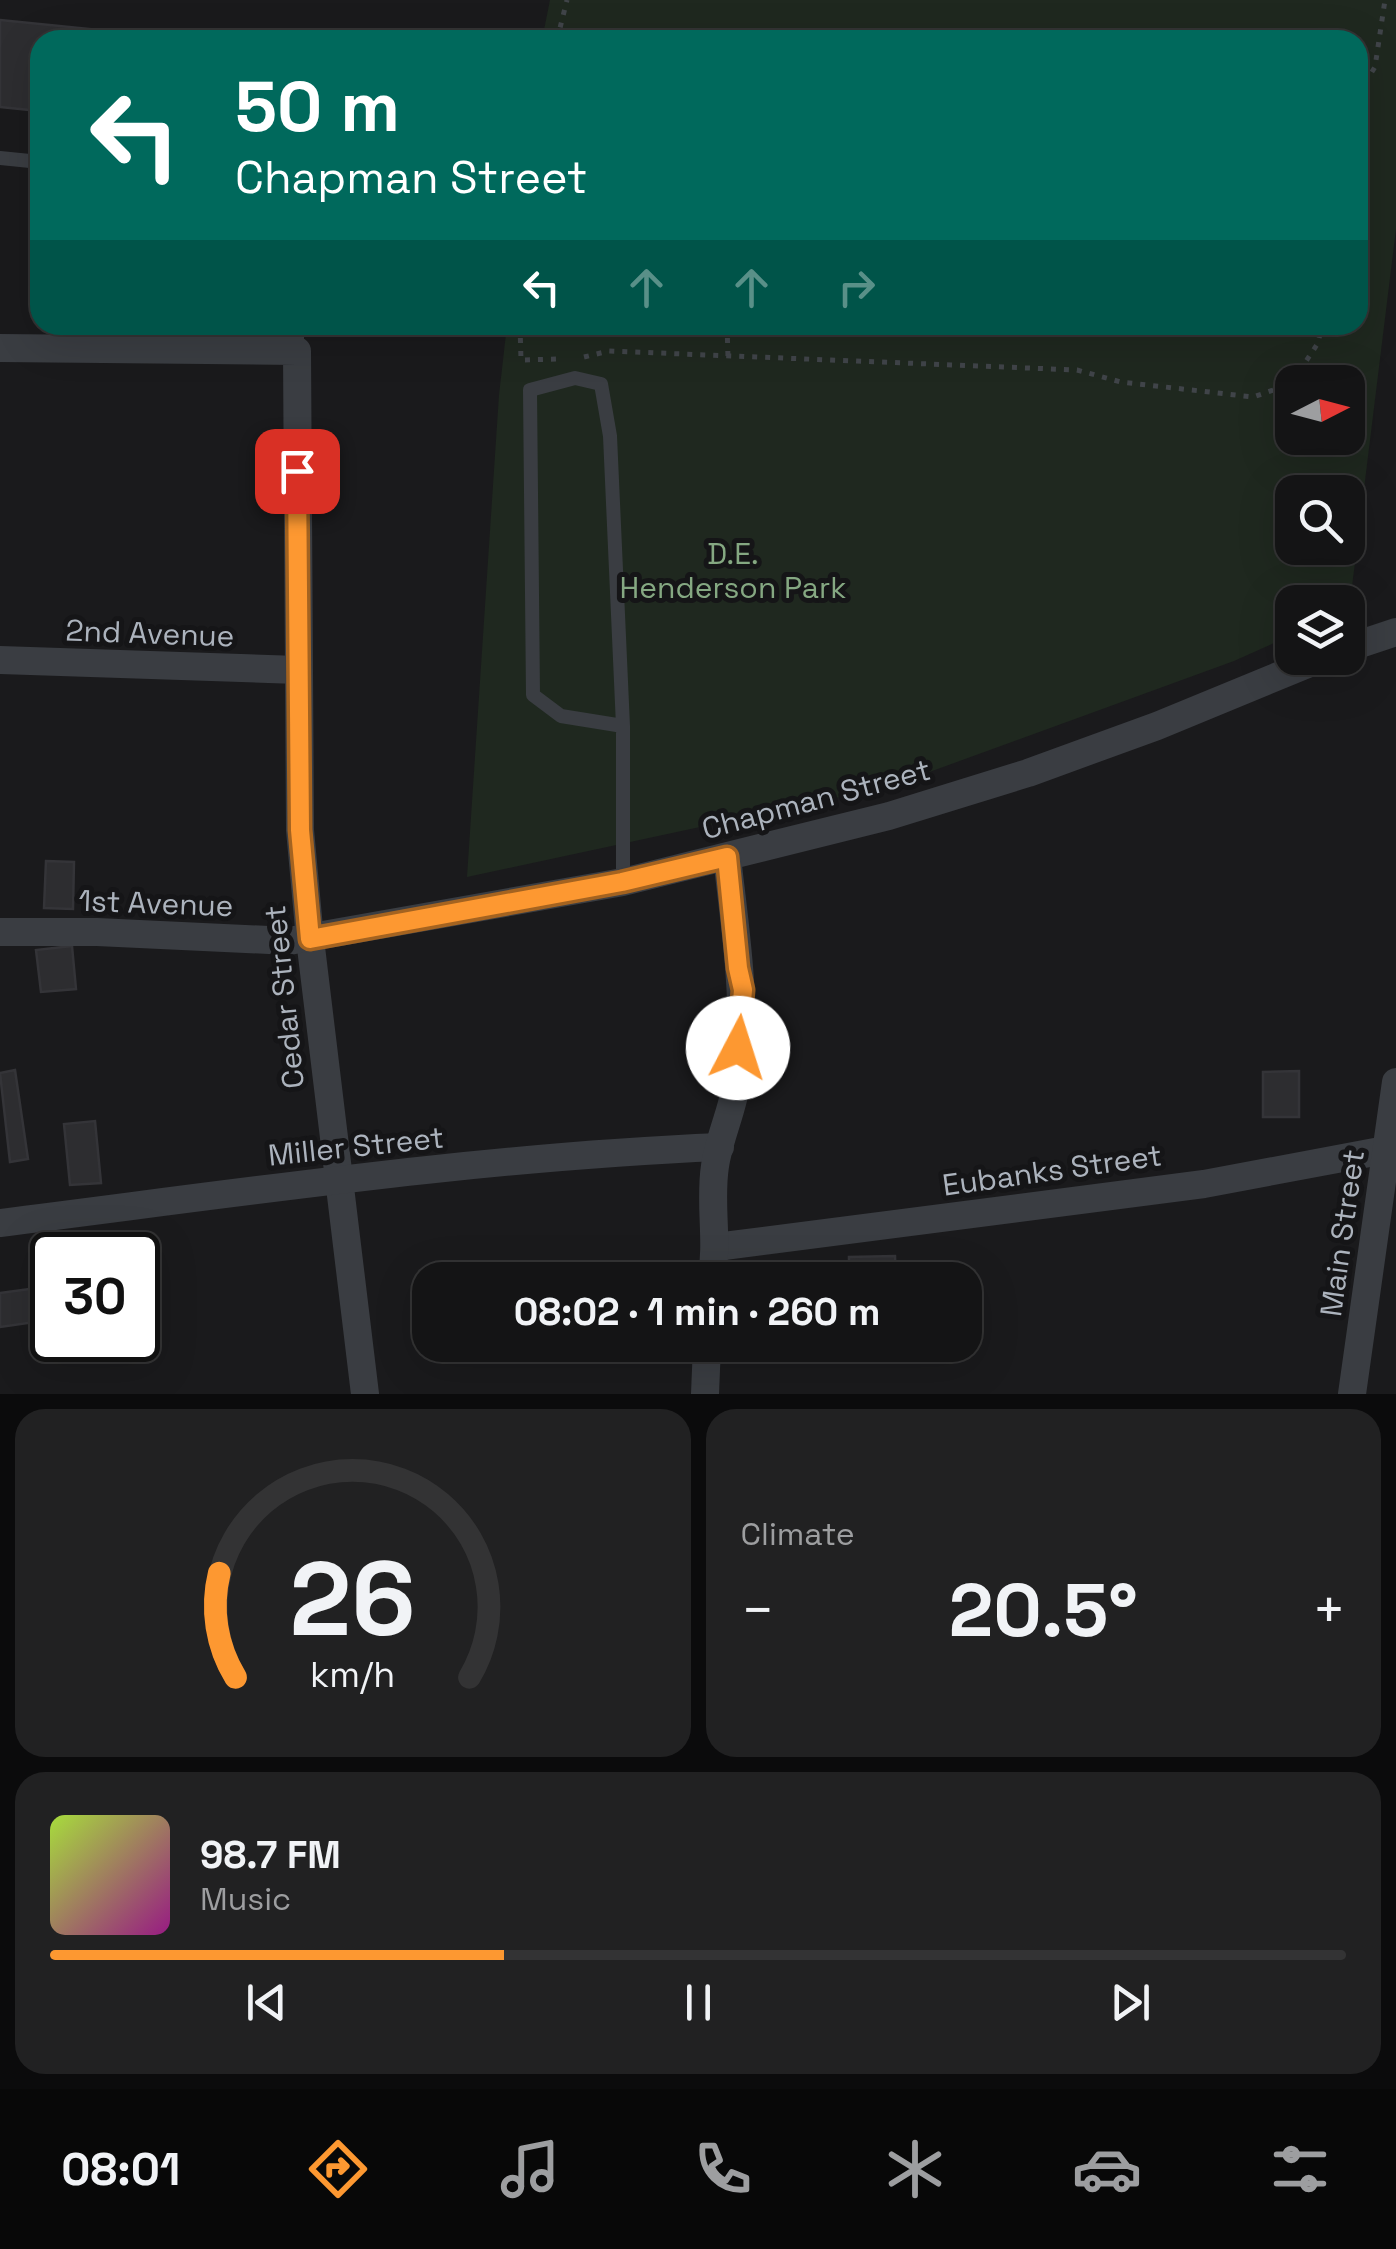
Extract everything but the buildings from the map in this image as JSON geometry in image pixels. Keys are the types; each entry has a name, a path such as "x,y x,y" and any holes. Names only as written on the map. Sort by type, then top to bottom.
{"street":[{"path":"0,348 297,338"},
{"name":"Cedar Street","path":"297,338 300,830 365,1394"},
{"path":"1365,642 1396,632"},
{"name":"2nd Avenue","path":"0,660 298,670"},
{"name":"Chapman Street","path":"310,939 622,882 889,816 1028,773 1280,675"},
{"path":"714,1262 714,1180 736,1083 743,990 727,857"},
{"name":"1st Avenue","path":"0,932 310,939"},
{"name":"Main Street","path":"1352,1394 1391,1149 1396,1082"},
{"name":"Miller Street","path":"0,1223 338,1180 608,1152 720,1147"},
{"name":"Eubanks Street","path":"716,1248 1204,1184 1391,1149"},
{"path":"704,1394 706,1362"}],"lane":[{"path":"0,158 30,161"},
{"path":"622,882 623,726 610,436 601,384 575,378 530,390 533,694 560,716 623,726"}],"path":[{"path":"560,30 567,0"},
{"path":"1368,78 1375,67 1385,0"},
{"path":"520,335 521,360 575,359 609,351 1078,370 1121,382 1254,397 1291,384 1320,335"},
{"path":"727,335 728,357"}],"green space":[{"name":"D.E. Henderson Park","path":"550,0 1396,0 1396,229 1365,481 1365,475 1275,475 1275,565 1355,565 1352,585 1275,585 1275,643 891,786 467,877 506,335 1368,335 1368,30 544,30"}],"route":[{"path":"297,471 300,830 310,939 622,882 727,857 743,990 738,1048"}]}
